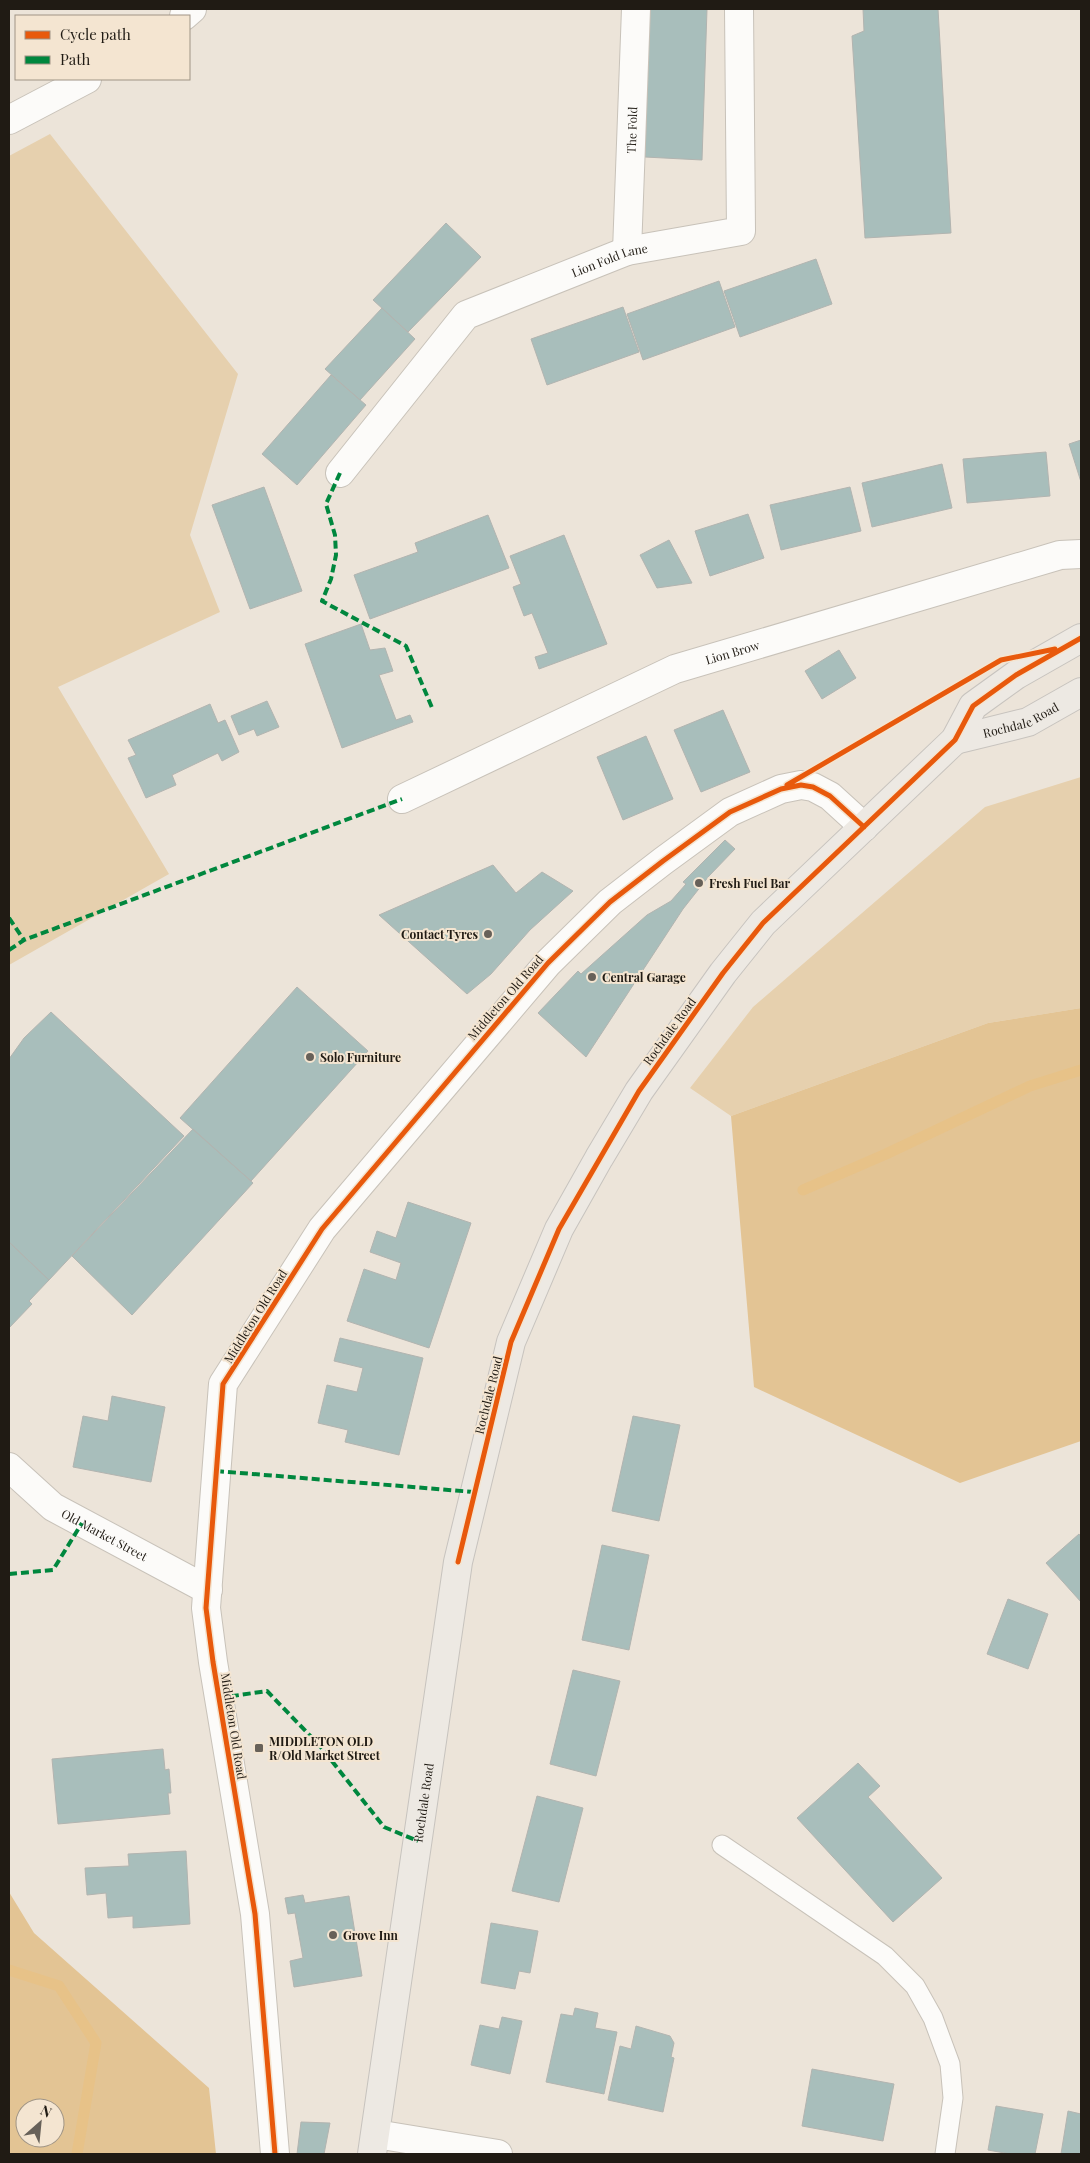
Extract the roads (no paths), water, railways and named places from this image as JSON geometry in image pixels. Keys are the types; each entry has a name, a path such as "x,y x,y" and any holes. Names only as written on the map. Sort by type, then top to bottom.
{"main road":[{"name":"Rochdale Road","path":"374,2144 458,1562 511,1342 559,1229 639,1091 723,972 763,923 955,740 973,706 1016,675 1081,638"},
{"name":"Rochdale Road","path":"955,740 1028,722 1081,692"}],"street":[{"name":"The Fold","path":"627,251 636,9"},
{"name":"Lion Fold Lane","path":"340,473 466,315 627,251 741,232 739,9"},
{"path":"9,120 85,80"},
{"name":"Lion Brow","path":"402,799 675,669 1060,555 1081,554"},
{"name":"Middleton Old Road","path":"274,2154 255,1914 213,1662 206,1608 223,1384 322,1229 548,963 610,902 730,812 781,789 801,785 813,787 830,796 864,827"},
{"name":"Old Market Street","path":"9,1467 53,1507 208,1590"},
{"path":"374,2144 498,2154"}],"lane":[{"path":"722,1845 885,1956 915,1986 933,2018 950,2064 953,2098 945,2154"}],"waterway":[{"path":"803,1190 886,1154 1030,1086 1081,1070"},
{"path":"9,1970 59,1986 96,2043 77,2154"}],"place":[{"name":"Fresh Fuel Bar","path":"699,883"},
{"name":"Contact Tyres","path":"488,934"},
{"name":"Central Garage","path":"592,977"},
{"name":"Solo Furniture","path":"310,1057"},
{"name":"MIDDLETON OLD R/Old Market Street","path":"259,1748"},
{"name":"Grove Inn","path":"333,1935"}]}
